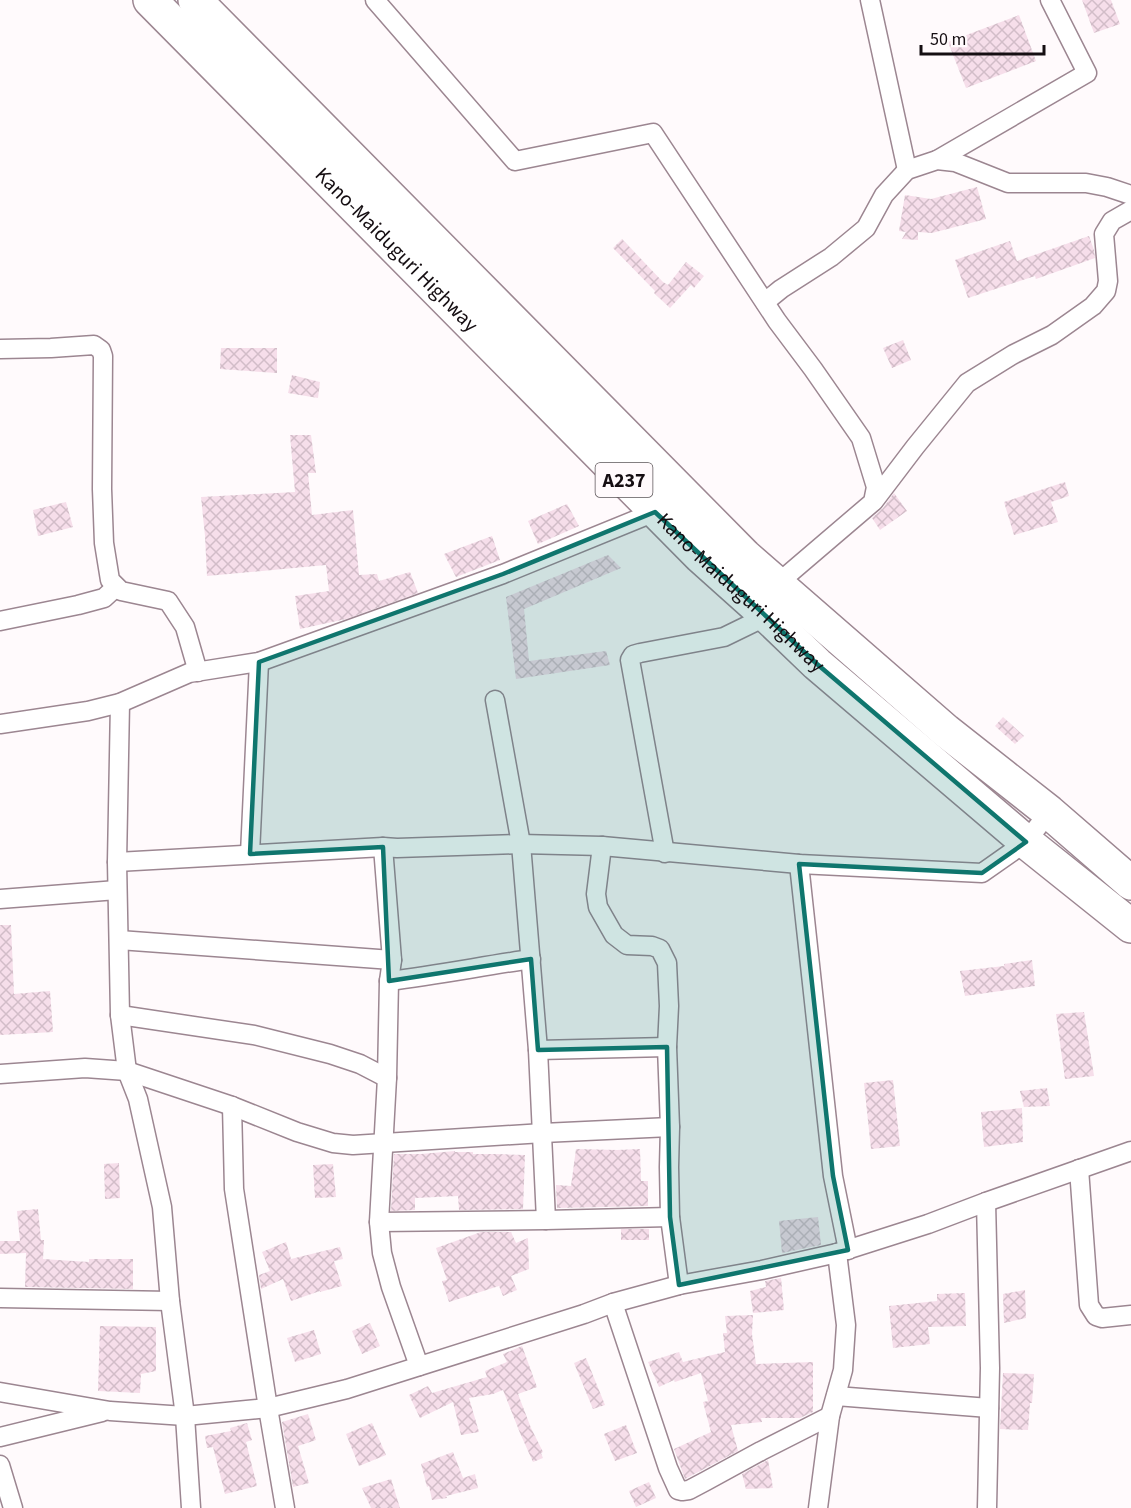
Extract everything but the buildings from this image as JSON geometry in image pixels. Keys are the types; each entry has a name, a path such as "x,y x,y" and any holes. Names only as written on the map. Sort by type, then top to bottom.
{"highway":[{"name":"Kano-Maiduguri Highway","path":"150,0 700,556 817,664 1026,842 1131,926"},
{"name":"Kano-Maiduguri Highway","path":"195,0 738,548 946,731 1049,812 1131,883"}],"street":[{"path":"375,0 515,161 653,134 777,321 861,438 876,487 873,502"},
{"path":"870,0 907,170"},
{"path":"765,302 831,256 866,228 884,195 907,170 937,160 1087,73 1050,0"},
{"path":"937,160 955,162 1008,183 1086,183 1131,195"},
{"path":"777,584 873,502 967,383 1014,354 1052,335 1093,306 1106,291 1108,281 1104,234 1113,221 1131,210"},
{"path":"1,347 7,350 94,345 101,350 104,356 102,489 104,543 110,580 121,591 168,601 185,627 198,672"},
{"path":"0,724 88,711 120,703 189,673 259,662 503,574 655,512"},
{"path":"0,621 104,598 116,587"},
{"path":"665,853 630,660 633,655 640,653 724,637 767,616"},
{"path":"250,854 259,662"},
{"path":"495,700 521,844 538,1050 546,1220"},
{"path":"120,703 117,862 120,1015 127,1071 138,1099 162,1207 170,1301 185,1416 191,1508"},
{"path":"117,862 383,847 521,844 602,846 799,864 982,873 1026,842 1049,812"},
{"path":"602,846 596,894 598,907 614,935 627,945 652,946 660,949 667,963 670,1218 679,1285"},
{"path":"383,847 392,960 389,981 387,1078 379,1222 382,1253 391,1287 419,1366"},
{"path":"799,864 843,1251 846,1325 843,1370 830,1416 818,1508"},
{"path":"0,899 117,890"},
{"path":"119,940 392,960"},
{"path":"389,981 531,959"},
{"path":"120,1015 264,1038 330,1054 360,1064 387,1078"},
{"path":"538,1050 667,1047"},
{"path":"0,1074 85,1068 127,1071 333,1143 353,1144 543,1132 670,1127"},
{"path":"232,1106 234,1189 285,1508"},
{"path":"0,1392 110,1411 185,1416 268,1408 347,1389 613,1303 679,1285 762,1270 843,1251 928,1224 1131,1151"},
{"path":"1079,1169 1089,1305 1096,1316 1102,1318 1131,1315"},
{"path":"986,1202 990,1368 987,1508"},
{"path":"379,1222 670,1218"},
{"path":"0,1298 170,1301"},
{"path":"613,1303 668,1468 678,1490 689,1490 830,1416"},
{"path":"836,1396 989,1408"},
{"path":"0,1437 110,1411"},
{"path":"0,1465 13,1508"}],"highlighted area":[{"path":"655,512 817,664 1026,842 982,873 799,864 833,1176 848,1250 679,1285 670,1217 667,1047 538,1050 531,959 389,981 383,847 250,854 259,662 503,574"}]}
